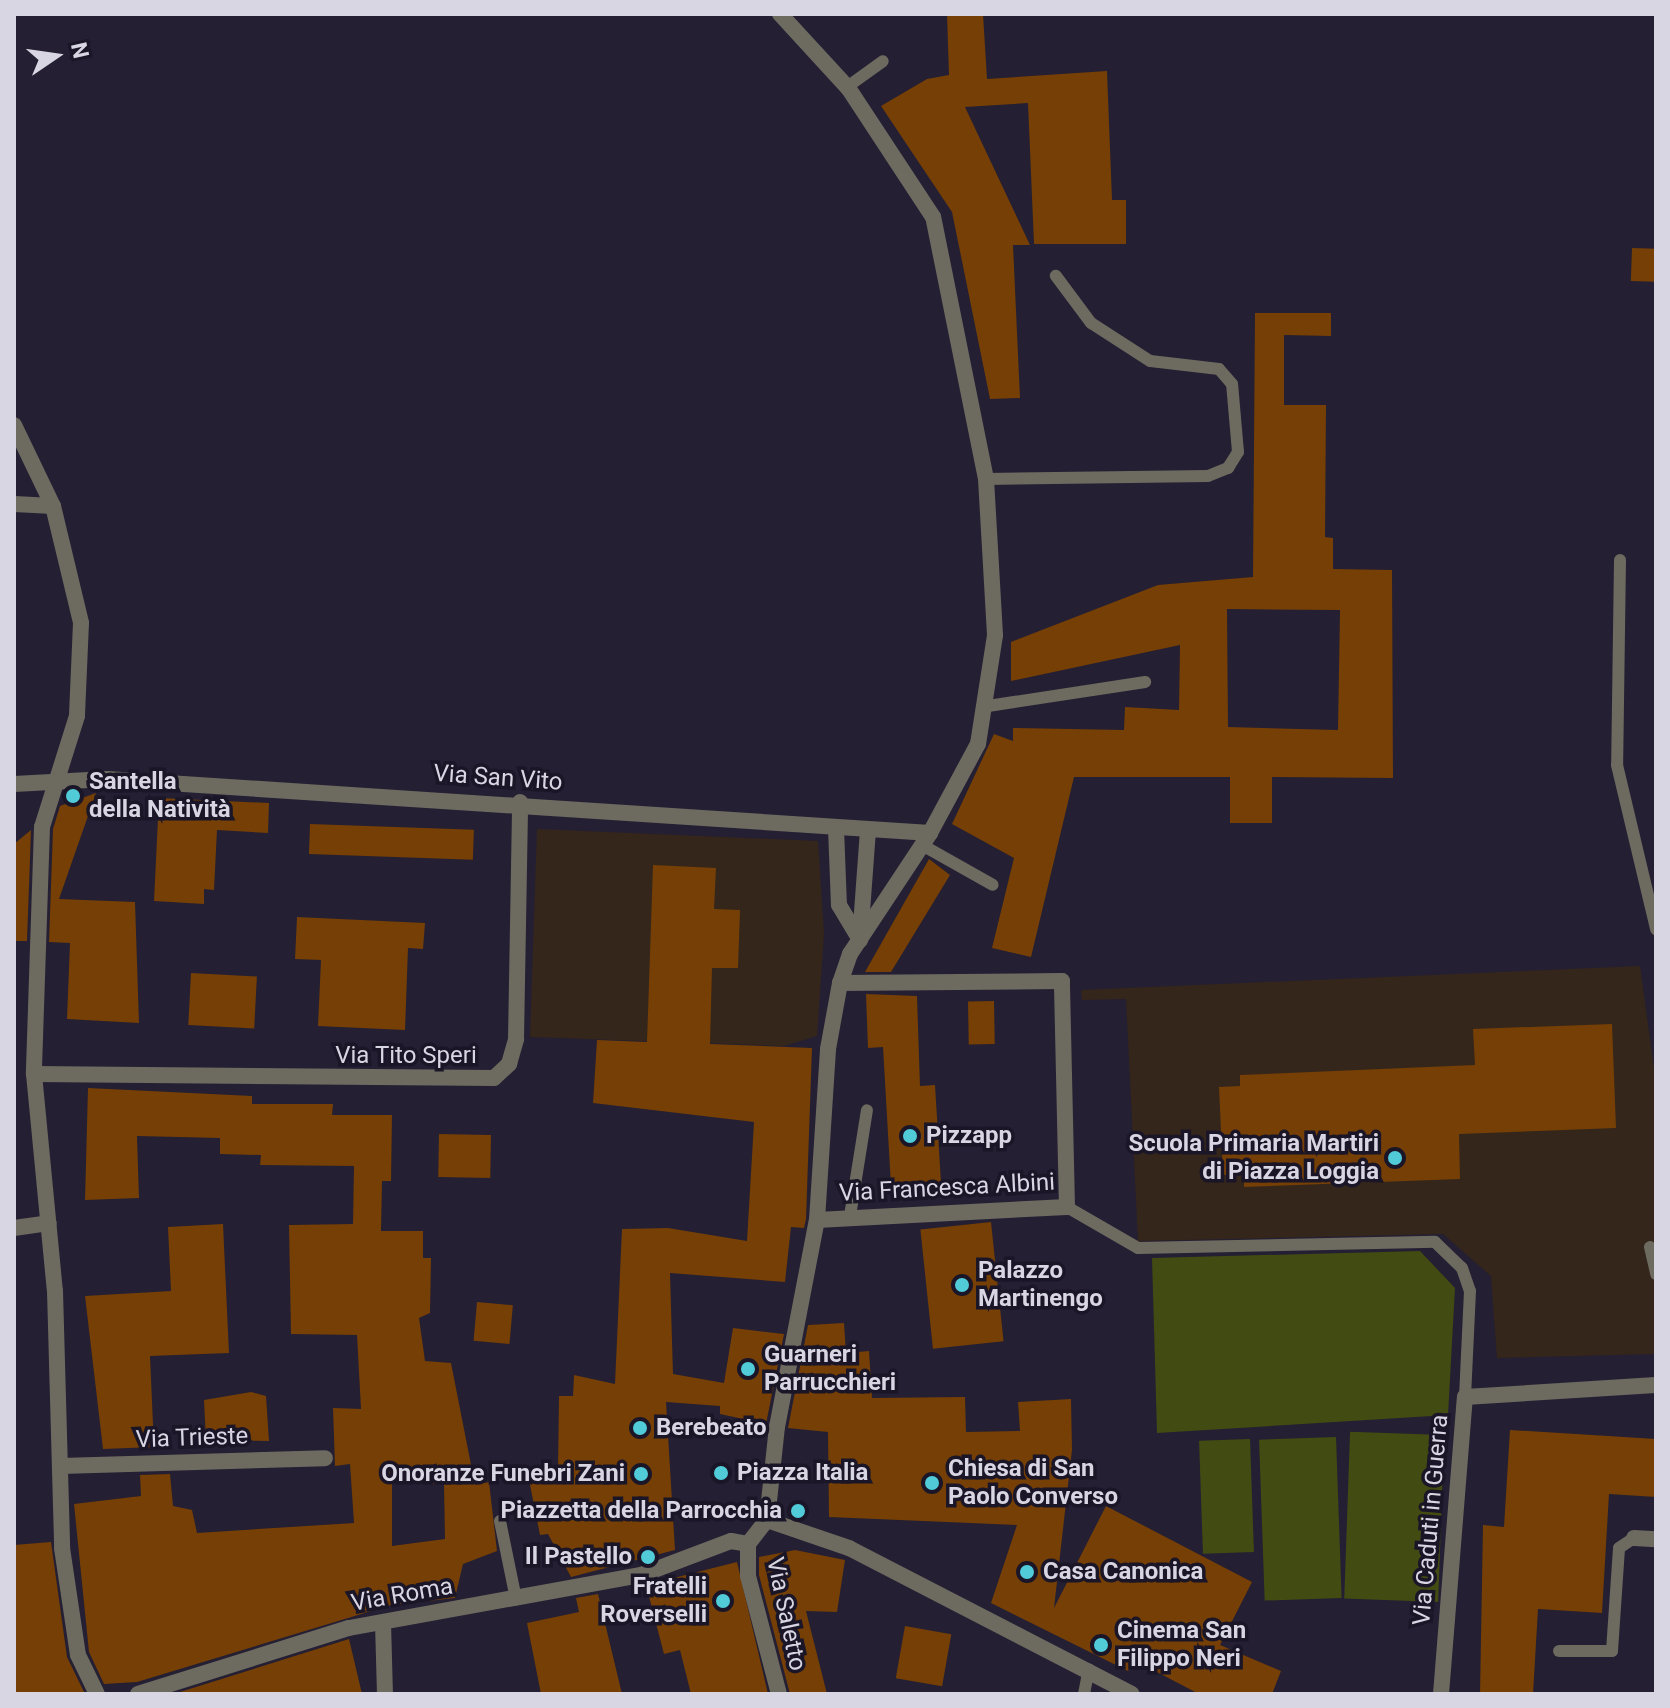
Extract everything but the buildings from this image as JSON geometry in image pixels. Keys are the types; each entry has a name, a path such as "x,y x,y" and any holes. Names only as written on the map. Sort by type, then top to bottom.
{"street":[{"path":"748,1544 767,1520 777,1427 817,1220 828,1049 840,983 860,940 926,839 978,744 988,706 995,635 986,479 933,217 847,87 780,14"},
{"path":"14,425 53,506 81,623 77,716 61,779 42,827 37,880 34,1074 49,1223 62,1548 78,1655 97,1694"},
{"path":"14,504 53,506"},
{"name":"Via San Vito","path":"14,784 61,779 520,802 868,830 926,839"},
{"name":"Via Tito Speri","path":"34,1074 471,1083 509,1064 517,1010 520,802"},
{"path":"836,828 839,905 860,940"},
{"path":"860,940 868,830"},
{"name":"Via Francesca Albini","path":"817,1220 1067,1207 1062,981 840,983"},
{"path":"14,1228 49,1223"},
{"name":"Via Caduti in Guerra","path":"1441,1694 1465,1397 1656,1385"},
{"name":"Via Trieste","path":"61,1466 325,1458"},
{"path":"767,1520 849,1548 917,1587 1089,1669 1132,1694"},
{"path":"1634,1538 1656,1539"},
{"name":"Via Roma","path":"138,1694 291,1643 680,1566 731,1541 748,1544"},
{"name":"Via Saletto","path":"748,1544 748,1576 779,1694"},
{"path":"383,1623 385,1694"}],"lane":[{"path":"847,87 883,61"},
{"path":"986,479 1208,476 1228,468 1238,452 1232,384 1219,369 1150,361 1091,323 1056,276"},
{"path":"1620,560 1617,765 1656,929"},
{"path":"988,706 1145,682"},
{"path":"926,839 993,885"},
{"path":"850,1216 867,1110"},
{"path":"1067,1207 1138,1248 1435,1242 1462,1268 1470,1291 1465,1397"},
{"path":"1650,1247 1656,1274"},
{"path":"500,1521 516,1599"},
{"path":"1559,1651 1612,1651 1619,1548 1634,1538"},
{"path":"1084,1694 1089,1669"}],"shaded area":[{"path":"537,829 818,841 824,934 817,1036 784,1046 530,1037"},
{"name":"Scuola Primaria Martiri di Piazza Loggia","path":"1640,966 1656,1083 1656,1354 1497,1358 1491,1276 1443,1234 1138,1241 1126,999 1082,1000 1081,990"}],"green space":[{"path":"1420,1251 1455,1288 1448,1415 1157,1433 1152,1258"},
{"path":"1350,1432 1444,1435 1438,1602 1344,1599"},
{"path":"1336,1437 1342,1598 1265,1601 1259,1440"},
{"path":"1250,1439 1254,1552 1203,1554 1199,1441"}],"place":[{"name":"Santella della Natività","path":"73,796"},
{"name":"Pizzapp","path":"910,1136"},
{"name":"Scuola Primaria Martiri di Piazza Loggia","path":"1395,1158"},
{"name":"Palazzo Martinengo","path":"962,1285"},
{"name":"Guarneri Parrucchieri","path":"748,1369"},
{"name":"Berebeato","path":"640,1428"},
{"name":"Piazza Italia","path":"721,1473"},
{"name":"Onoranze Funebri Zani","path":"641,1474"},
{"name":"Chiesa di San Paolo Converso","path":"932,1483"},
{"name":"Piazzetta della Parrocchia","path":"798,1511"},
{"name":"Il Pastello","path":"648,1557"},
{"name":"Casa Canonica","path":"1027,1572"},
{"name":"Fratelli Roverselli","path":"723,1601"},
{"name":"Cinema San Filippo Neri","path":"1101,1645"}]}
